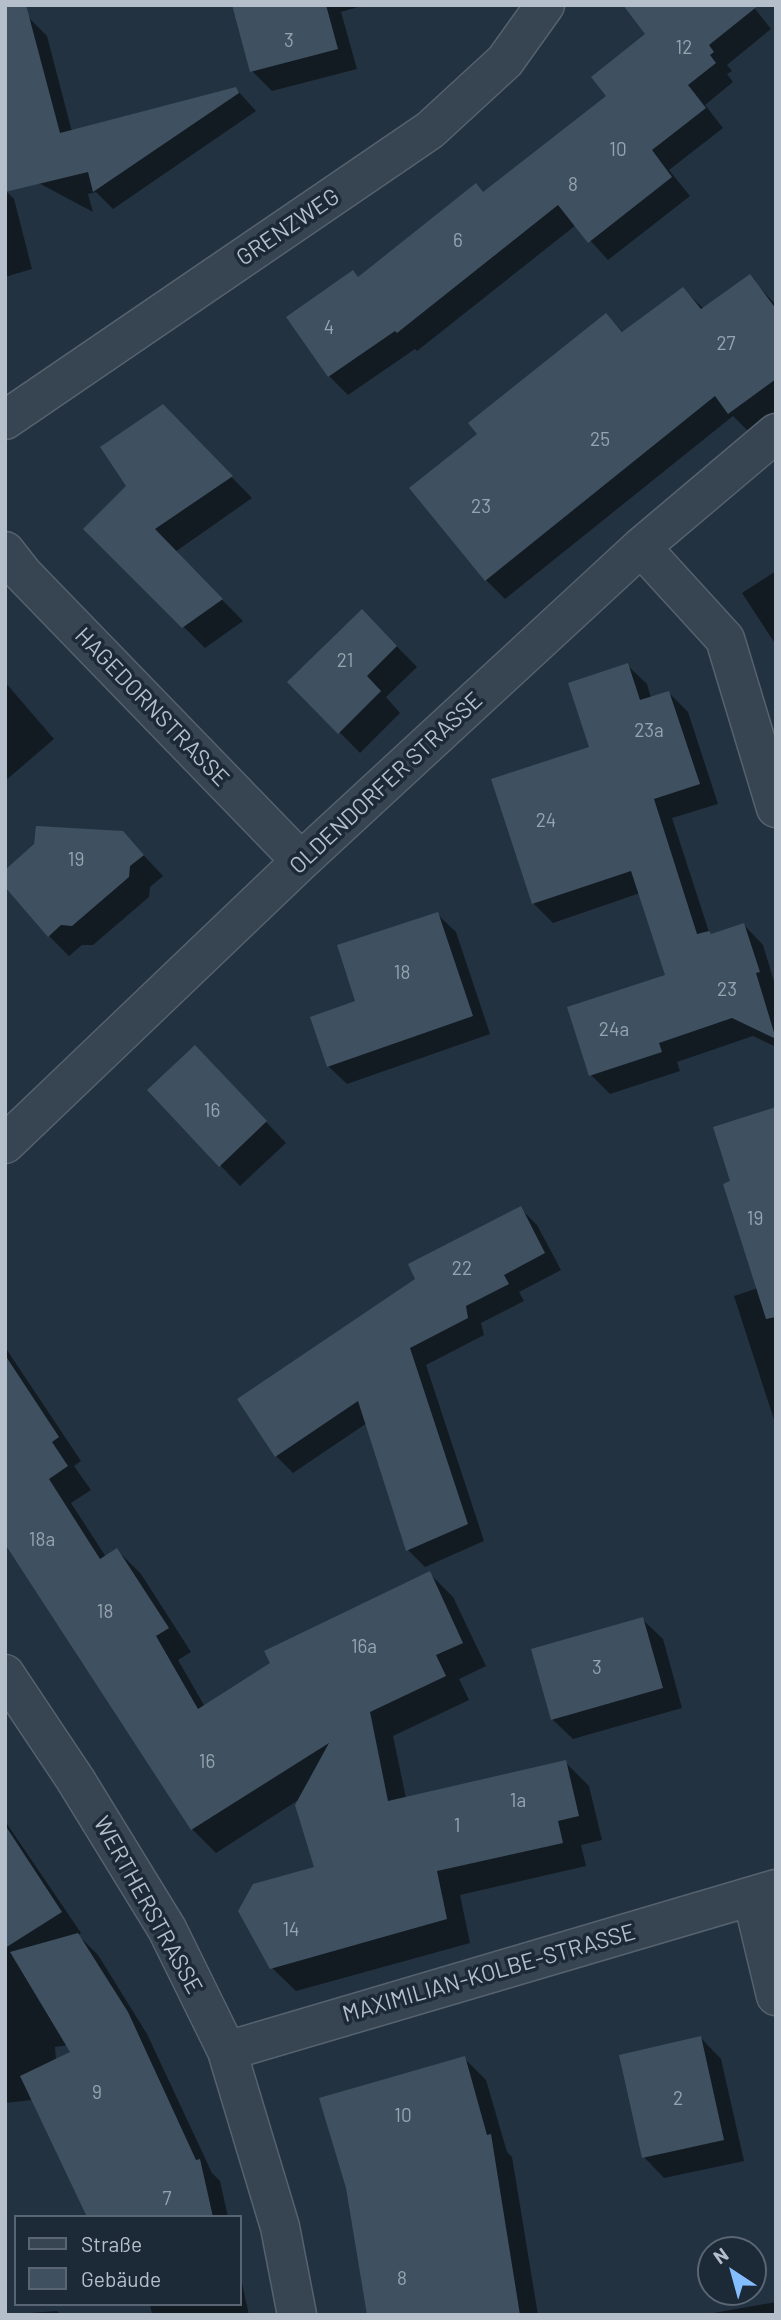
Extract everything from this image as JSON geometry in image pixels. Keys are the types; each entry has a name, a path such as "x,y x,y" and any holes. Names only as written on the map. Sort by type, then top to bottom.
{"street":[{"name":"GRENZWEG","path":"5,420 430,130 505,61 545,5"},
{"name":"OLDENDORFER STRASSE","path":"5,1144 301,861 641,547 776,433"},
{"path":"641,547 725,639 776,808"},
{"name":"HAGEDORNSTRASSE","path":"5,551 23,574 301,861"},
{"name":"WERTHERSTRASSE","path":"5,1674 75,1779 167,1929 227,2051 280,2227 297,2315"},
{"name":"MAXIMILIAN-KOLBE-STRASSE","path":"227,2051 764,1893 776,1996"}],"building":[{"path":"5,5 26,5 60,133 236,87 239,93 93,192 88,172 5,192"},
{"path":"232,5 326,5 338,49 250,72"},
{"path":"623,5 759,5 709,45 714,52 710,55 716,63 688,85 706,108 652,150 672,177 588,243 558,205 397,333 395,331 328,377 286,317 353,270 358,277 476,183 483,192 606,96 591,77 645,34"},
{"path":"750,274 776,309 776,379 728,414 715,396 485,581 409,488 477,434 468,423 606,313 622,332 683,287 701,309"},
{"path":"163,404 233,476 155,529 223,599 182,628 83,529 126,486 100,447"},
{"path":"362,609 397,646 367,676 381,691 338,734 287,682"},
{"path":"628,663 640,700 669,691 700,784 654,799 697,934 709,931 711,934 744,923 760,972 756,973 776,1039 732,1018 659,1043 662,1052 589,1076 567,1007 665,975 631,871 532,904 491,779 589,747 568,683"},
{"path":"36,826 123,831 144,855 130,866 129,877 72,926 61,925 48,937 5,887 5,870 34,844"},
{"path":"438,912 473,1016 327,1067 310,1017 355,1001 337,945"},
{"path":"195,1045 267,1121 219,1167 147,1090"},
{"path":"776,1107 776,1317 766,1319 723,1184 730,1181 713,1127"},
{"path":"521,1206 545,1253 504,1275 509,1284 466,1306 468,1318 410,1348 468,1524 406,1551 358,1401 275,1457 237,1399 415,1279 408,1264"},
{"path":"5,1355 59,1437 52,1442 68,1466 49,1479 100,1559 117,1548 169,1628 156,1636 198,1709 270,1663 264,1651 430,1571 463,1643 436,1655 446,1676 370,1712 388,1801 566,1760 579,1816 558,1821 563,1843 437,1871 447,1919 270,1969 238,1911 253,1884 314,1867 295,1805 329,1743 191,1830 5,1544"},
{"path":"643,1617 663,1688 551,1720 531,1649"},
{"path":"5,1825 62,1912 5,1948"},
{"path":"78,1933 128,2012 196,2160 200,2159 213,2215 86,2215 20,2076 70,2052 10,1952"},
{"path":"701,2036 724,2140 642,2158 619,2055"},
{"path":"465,2056 487,2135 491,2134 520,2315 367,2315 346,2188 319,2098"}]}
